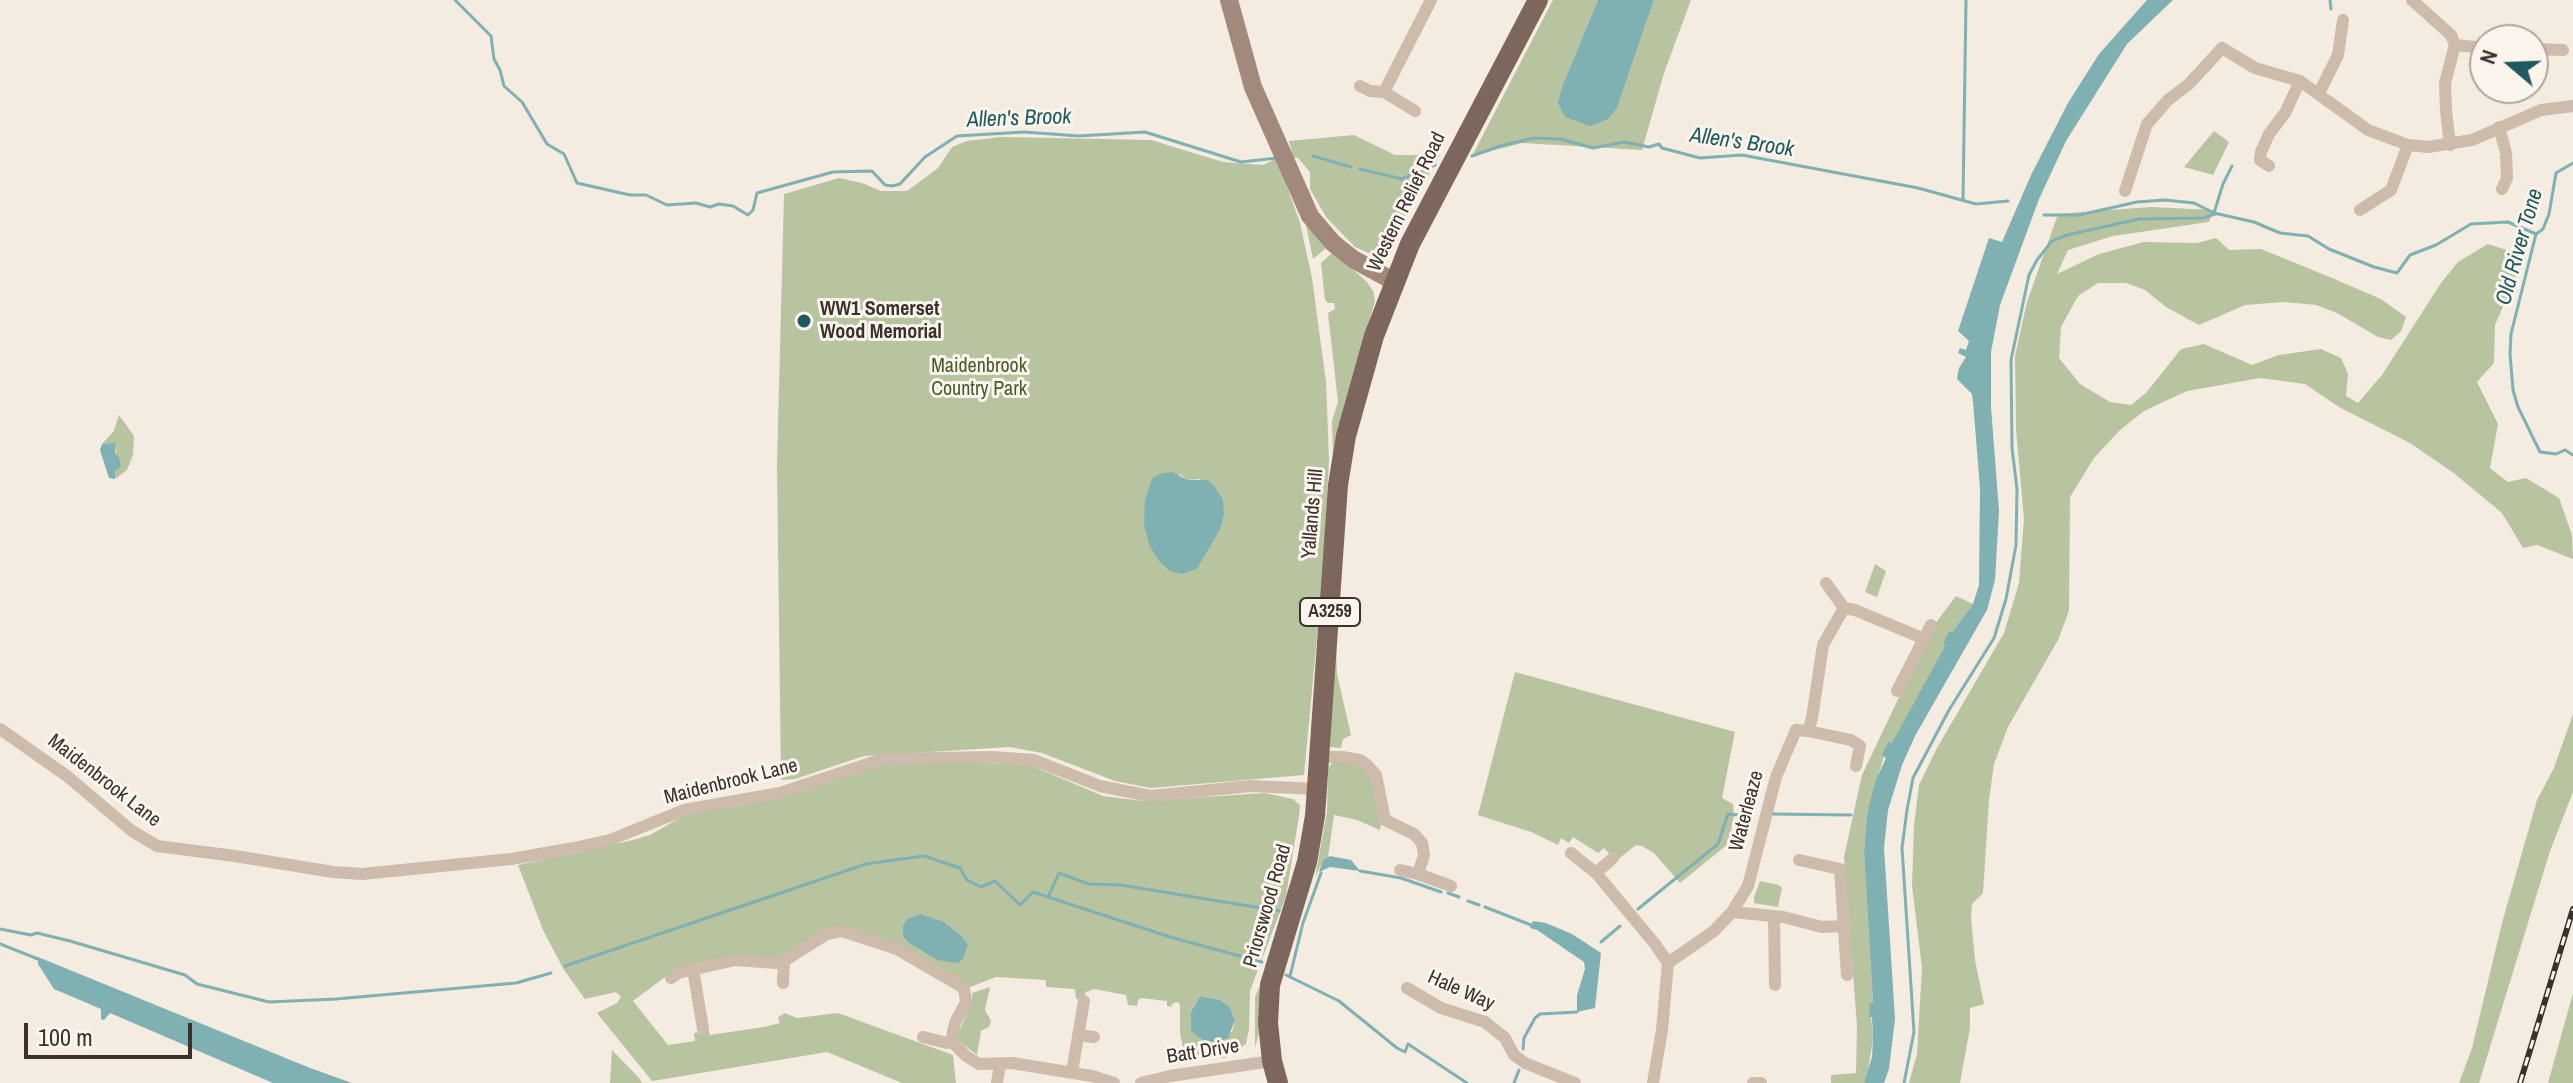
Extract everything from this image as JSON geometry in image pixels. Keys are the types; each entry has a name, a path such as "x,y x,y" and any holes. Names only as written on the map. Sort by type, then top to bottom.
{"main road":[{"name":"Western Relief Road","path":"1346,436 1374,336 1410,244 1538,0"},
{"name":"Yallands Hill","path":"1317,789 1338,485 1346,436"},
{"name":"Priorswood Road","path":"1278,1083 1268,1023 1270,985 1307,862 1317,789"}],"street":[{"path":"1229,0 1253,87 1310,216 1333,243 1353,259 1395,282"},
{"path":"1384,92 1431,0"},
{"path":"2412,0 2451,35 2455,45 2445,83 2450,145"},
{"path":"2319,93 2338,55 2347,28"},
{"path":"2125,191 2147,124 2168,100 2189,84 2218,43 2255,68 2300,81 2368,130 2408,145 2428,147 2472,140 2541,110 2573,106"},
{"path":"2455,45 2469,46"},
{"path":"2549,50 2563,50"},
{"path":"2247,157 2265,163 2269,134 2285,113 2300,81"},
{"path":"1360,86 1370,91 1384,92 1415,111"},
{"path":"2499,127 2506,153 2508,183"},
{"path":"2360,210 2375,208 2391,190 2408,145"},
{"path":"2116,171 2129,175"},
{"path":"1826,583 1844,608 1922,638"},
{"path":"1844,608 1823,645 1808,731 1851,740 1860,746"},
{"path":"1897,691 1931,625"},
{"name":"Maidenbrook Lane","path":"0,729 67,776 132,831 157,846 362,874 511,859 574,848 610,840 684,810 780,793 883,759 992,757 1034,760 1100,786 1150,796 1251,786 1317,789"},
{"name":"Waterleaze","path":"1668,963 1714,931 1732,912 1751,876 1771,792 1787,747 1796,730 1808,731"},
{"path":"1856,766 1860,746 1873,738"},
{"path":"1320,757 1360,760 1376,775 1385,820 1414,834 1422,843 1424,855 1418,874"},
{"path":"1571,853 1596,873 1668,963 1653,1083"},
{"path":"1596,873 1613,858"},
{"path":"1799,860 1840,869 1847,975"},
{"path":"1400,870 1451,886"},
{"path":"1732,912 1822,927 1844,926"},
{"path":"1774,917 1775,985"},
{"path":"671,978 678,973 735,960 784,961 827,934 842,931 897,949 964,988 966,1002 955,1023 951,1041"},
{"path":"783,983 784,961"},
{"path":"693,969 703,1029"},
{"name":"Hale Way","path":"1407,988 1428,1003 1485,1022 1500,1033 1514,1055 1525,1063 1575,1083"},
{"path":"1072,1072 1084,1001"},
{"path":"1078,1035 1094,1037"},
{"path":"923,1037 947,1043 951,1041"},
{"path":"951,1041 974,1063 1012,1063 1072,1072 1114,1083"},
{"name":"Batt Drive","path":"1141,1083 1272,1061"},
{"path":"997,1083 1000,1064"},
{"path":"1221,1069 1222,1083"},
{"path":"1753,1083 1761,1083"}],"green space":[{"path":"1553,0 1598,0 1563,84 1617,108 1654,0 1691,0 1664,73 1642,150 1522,143 1472,156"},
{"path":"2214,131 2229,142 2213,175 2184,167"},
{"path":"1354,135 1395,155 1440,155 1390,243 1384,251 1373,255 1355,247 1326,217 1310,189 1310,172 1298,158 1293,157 1289,141"},
{"name":"Maidenbrook Country Park","path":"1001,137 1151,140 1223,162 1263,165 1277,158 1300,223 1312,278 1326,382 1329,459 1323,574 1304,775 1151,788 1115,781 1042,753 1010,747 864,756 795,779 781,780 777,465 784,194 839,178 881,191 907,191 938,168 952,147 967,141","holes":["1179,474 1188,480 1200,479 1207,550 1197,569 1183,574 1165,567"]},
{"path":"2150,207 2213,210 2209,222 2113,236 2068,250 2057,274 2099,254 2144,242 2197,243 2216,238 2229,250 2261,249 2332,278 2381,299 2406,317 2401,331 2391,340 2378,337 2337,313 2316,305 2284,302 2245,305 2199,325 2166,307 2145,290 2126,283 2098,283 2078,296 2061,327 2059,358 2080,384 2110,402 2131,405 2146,393 2181,349 2204,344 2252,365 2279,355 2321,349 2341,358 2348,374 2346,396 2358,403 2382,375 2458,262 2488,244 2507,250 2522,250 2515,279 2495,325 2494,363 2477,382 2498,424 2490,468 2508,482 2526,478 2559,498 2572,535 2573,559 2537,545 2523,548 2502,513 2455,474 2410,443 2339,407 2305,384 2260,378 2187,391 2144,411 2120,430 2094,458 2070,497 2069,611 2058,640 2008,727 1994,764 1983,893 1972,904 1971,918 1984,1004 1970,1008 1970,1028 1960,1083 1909,1083 1917,1054 1922,968 1912,886 1919,785 2004,633 2019,583 2024,519 2016,430 2015,356 2027,302 2058,214"},
{"path":"1308,223 1325,244 1325,249 1313,259 1306,225"},
{"path":"1333,252 1367,282 1375,301 1351,382 1333,461 1332,421 1338,402 1328,313 1335,309 1334,303 1325,300 1321,263"},
{"path":"119,415 134,436 133,455 127,470 115,479 116,444 102,444 114,431"},
{"path":"1875,564 1886,571 1877,597 1865,592"},
{"path":"1956,596 1973,604 1943,644 1946,645 1892,744 1888,742 1867,815 1864,852 1873,1039 1867,1077 1864,1083 1831,1083 1831,1075 1856,1073 1857,1026 1844,857 1862,775 1932,628"},
{"path":"1336,649 1337,674 1351,735 1343,739 1341,748 1329,747"},
{"path":"1515,672 1735,732 1722,798 1733,804 1734,816 1728,844 1680,883 1654,853 1642,846 1636,845 1616,861 1604,848 1598,853 1573,837 1569,843 1561,838 1558,845 1531,832 1478,815"},
{"path":"2573,714 2573,792 2550,851 2479,1083 2459,1083 2472,1048 2502,923 2537,800 2554,768"},
{"path":"920,762 1028,764 1103,796 1143,801 1265,793 1293,799 1300,805 1286,896 1250,991 1246,1044 1224,1058 1201,1055 1185,1058 1180,1033 1180,1004 1176,1002 1172,1007 1167,1006 1167,1001 1141,998 1137,1006 1128,1005 1126,995 1094,989 1086,992 1082,999 1076,999 1075,989 1046,987 1046,980 996,977 970,987 851,929 777,957 677,968 633,1001 668,1045 695,1041 694,1033 709,1031 710,1035 780,1023 778,1017 785,1013 797,1018 838,1013 953,1055 956,1083 902,1083 827,1052 652,1081 597,1013 617,1003 621,997 616,992 585,999 564,970 543,930 518,865 629,841 650,835 683,816 792,795 882,765","holes":["944,922 968,944 937,960 909,943","1200,996 1220,1000 1229,1006 1235,1020 1232,1032 1191,1030 1191,1010"]},
{"path":"1333,762 1353,762 1370,773 1381,825 1380,830 1334,815 1328,857 1323,860 1315,878 1327,812 1328,768"},
{"path":"1760,881 1782,888 1778,907 1754,903"},
{"path":"1262,981 1260,1028 1255,1048 1255,997"},
{"path":"990,987 985,1010 991,1021 989,1027 981,1031 977,1055 956,1039 972,1001 972,993"},
{"path":"2573,993 2573,1083 2548,1083"},
{"path":"612,1050 639,1078 642,1083 610,1083"}],"water":[{"path":"1598,0 1654,0 1617,108 1608,119 1590,126 1565,117 1558,103"},
{"path":"2147,0 2173,0 2127,44 2066,141 2039,199 2000,305 1991,352 1991,407 1999,511 1995,580 1987,610 1915,736 1888,810 1884,848 1895,1019 1889,1069 1884,1083 1864,1083 1872,1057 1873,1039 1872,1017 1869,1017 1870,1003 1873,1003 1864,852 1867,815 1875,782 1886,758 1882,755 1888,742 1892,743 1945,646 1943,644 1949,631 1952,632 1973,604 1979,585 1980,488 1973,402 1972,394 1957,379 1966,357 1958,353 1960,348 1966,350 1969,341 1958,331 1989,238 2002,242 2031,175 2068,103 2099,54"},
{"path":"116,443 115,453 121,467 115,471 115,479 109,478 100,450 102,444"},
{"path":"1172,472 1188,480 1208,480 1223,500 1224,514 1220,529 1197,569 1183,574 1170,571 1159,561 1149,545 1144,524 1145,500 1152,479"},
{"path":"1330,856 1351,860 1360,871 1330,867 1319,872 1323,860"},
{"path":"921,914 944,922 962,936 968,944 963,959 958,963 937,960 909,943 903,936 903,926 907,919"},
{"path":"1533,921 1572,934 1601,953 1595,1008 1577,1012 1584,962 1530,928"},
{"path":"38,957 352,1083 273,1083 110,1013 104,1020 101,1019 101,1009 54,989 38,964"},
{"path":"1200,996 1220,1000 1229,1006 1235,1020 1228,1038 1214,1043 1206,1042 1191,1030 1191,1011"}],"waterway":[{"name":"Allen's Brook","path":"455,0 491,36 494,59 504,86 522,102 547,144 564,154 577,183 630,195 646,195 667,205 696,203 710,207 719,204 733,206 748,215 753,210 757,193 833,172 872,171 885,185 892,186 900,184 925,157 957,136 1024,132 1079,136 1145,132 1241,162 1277,158"},
{"path":"1963,200 1966,0"},
{"path":"2330,0 2331,9"},
{"name":"Allen's Brook","path":"1472,156 1534,138 1560,139 1593,148 1624,142 1649,147 1659,144 1662,148 1700,158 1742,155 1918,188 1976,204 2008,201"},
{"name":"Allen's Brook","path":"1313,156 1351,167"},
{"name":"Old River Tone","path":"2573,163 2556,173 2549,214 2543,229 2536,234 2511,334 2510,354 2513,390 2518,407 2540,452 2556,454 2565,450 2573,455"},
{"name":"Allen's Brook","path":"1360,169 1402,179 1435,165"},
{"path":"2214,213 2232,166"},
{"name":"Allen's Brook","path":"2044,215 2079,215 2137,202 2165,200 2194,203 2214,213 2254,222 2280,233 2308,236 2329,249 2397,273 2410,255 2436,245 2471,224 2508,222 2536,234"},
{"path":"1904,1083 1914,1032 1902,848 1907,810 1913,778 1949,710 1994,638 2006,599 2016,545 2017,489 2012,448 2011,360 2029,275 2052,241 2067,235 2139,219 2203,218 2215,214"},
{"path":"1638,909 1718,844 1728,814 1750,816"},
{"path":"1771,814 1851,815"},
{"path":"565,966 866,864 924,856 960,868 967,880 981,887 995,881 1020,905 1033,892 1170,937 1262,962"},
{"path":"1360,871 1401,878 1441,892"},
{"path":"1048,897 1059,873 1089,884 1121,885 1279,911"},
{"path":"1290,976 1303,923 1321,873"},
{"path":"1448,893 1459,897"},
{"path":"1468,901 1479,905"},
{"path":"1485,907 1531,925"},
{"path":"1601,942 1620,926"},
{"path":"0,929 70,941 185,975 197,984 269,1002 516,983 551,973"},
{"path":"0,944 38,959"},
{"path":"1286,975 1339,1001 1397,1048 1405,1052 1408,1044 1467,1083"},
{"path":"1523,1049 1524,1038 1540,1014 1577,1012"},
{"path":"1514,1083 1519,1070"}],"railway":[{"path":"2520,1083 2573,909"}],"place":[{"name":"WW1 Somerset Wood Memorial","path":"804,321"}]}
